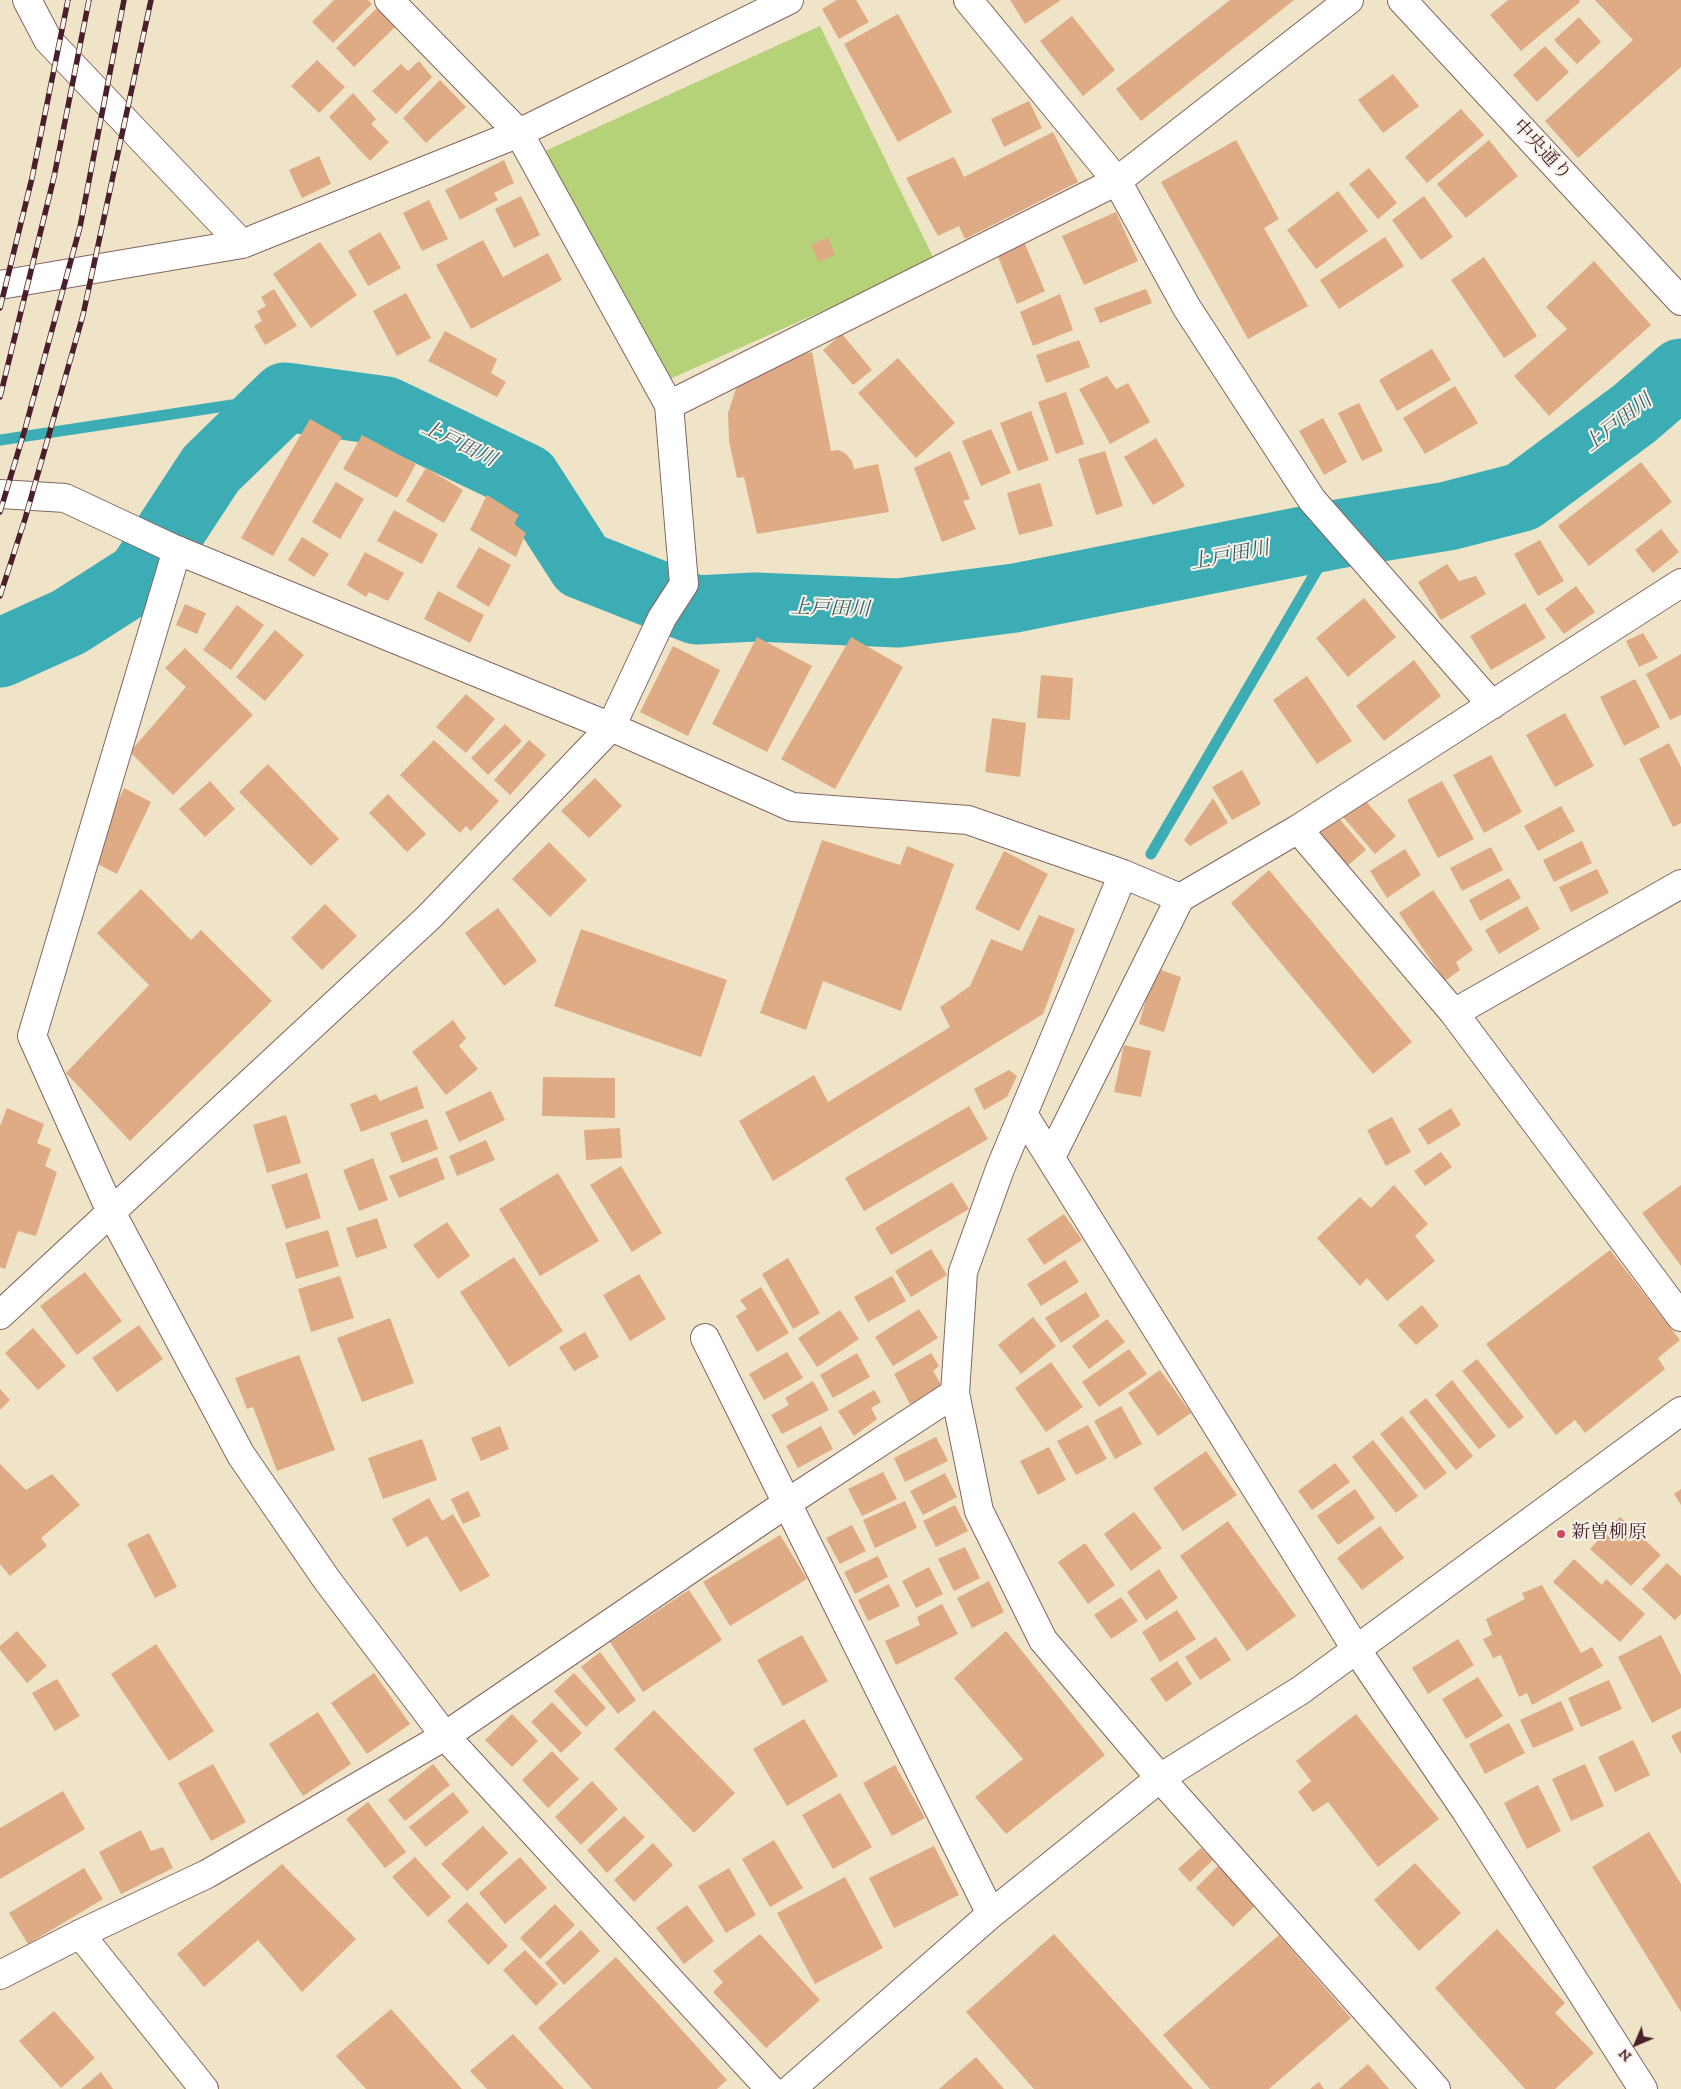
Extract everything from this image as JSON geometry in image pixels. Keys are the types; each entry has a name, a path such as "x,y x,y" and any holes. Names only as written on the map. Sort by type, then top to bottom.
{"street":[{"path":"27,0 48,40 242,244"},
{"path":"0,1314 430,917 611,727 662,618 684,584 669,405 519,134 389,0"},
{"path":"0,285 242,244 519,134 789,0"},
{"path":"968,0 1117,181 1186,308 1312,500 1492,705"},
{"path":"669,405 1117,181 1349,0"},
{"name":"中央通り","path":"1402,0 1681,301"},
{"path":"0,494 65,498 175,550 611,727 792,807 968,820 1124,874 1180,898"},
{"path":"175,550 32,1036 112,1212 241,1455 327,1580 445,1736 770,2089"},
{"path":"1051,1157 1180,898 1298,829 1681,583"},
{"path":"1298,829 1454,1013 1681,1317"},
{"path":"1124,874 1000,1169 962,1272 955,1393 979,1511 1043,1640 1160,1778 1436,2089"},
{"path":"1454,1013 1681,884"},
{"path":"1023,1114 1356,1649 1466,1811 1643,2089"},
{"path":"705,1338 990,1914"},
{"path":"0,1975 80,1934 207,1874 445,1736 787,1503 955,1393"},
{"path":"791,2089 990,1914 1160,1778 1301,1690 1681,1411"},
{"path":"80,1934 204,2089"}],"green space":[{"path":"820,26 935,261 670,379 545,151"}],"building":[{"path":"334,0 368,0 372,4 333,43 312,22"},
{"path":"837,0 856,0 869,22 839,39 822,9"},
{"path":"1010,0 1061,0 1025,24"},
{"path":"1230,0 1294,0 1141,121 1116,89"},
{"path":"1508,0 1579,0 1580,2 1521,51 1490,15"},
{"path":"1595,0 1681,0 1681,67 1578,158 1545,121 1633,40"},
{"path":"377,8 395,27 354,67 336,48"},
{"path":"898,14 952,112 898,142 844,44"},
{"path":"1072,16 1115,70 1083,96 1040,41"},
{"path":"1579,17 1601,42 1577,64 1554,40"},
{"path":"1545,46 1569,72 1537,102 1513,75"},
{"path":"317,60 345,87 319,113 291,86"},
{"path":"419,61 432,77 396,114 372,91 401,64 408,71"},
{"path":"1393,74 1419,106 1383,133 1358,100"},
{"path":"440,80 466,107 426,143 403,118"},
{"path":"353,93 376,119 371,124 389,142 370,161 329,117"},
{"path":"1029,101 1042,128 1004,147 991,119"},
{"path":"1461,109 1484,135 1427,183 1405,157"},
{"path":"1053,132 1078,182 965,239 959,226 938,236 906,178 954,157 964,177"},
{"path":"1236,140 1279,219 1264,228 1308,306 1248,339 1161,182"},
{"path":"1489,140 1518,176 1466,218 1437,184"},
{"path":"319,156 331,184 302,198 289,170"},
{"path":"504,160 514,183 494,193 498,200 460,220 445,190"},
{"path":"1369,168 1397,203 1378,219 1349,184"},
{"path":"1338,191 1368,231 1316,269 1287,230"},
{"path":"521,196 540,235 514,248 495,209"},
{"path":"1424,196 1453,237 1421,260 1392,220"},
{"path":"429,200 448,239 422,251 403,213"},
{"path":"1116,212 1138,261 1084,285 1062,236"},
{"path":"380,232 401,268 368,286 348,251"},
{"path":"828,237 835,255 819,262 811,245"},
{"path":"1385,237 1404,266 1339,309 1320,280"},
{"path":"483,240 503,277 548,253 562,280 471,329 436,265"},
{"path":"320,242 357,295 311,328 273,274"},
{"path":"1024,242 1045,291 1017,304 997,254"},
{"path":"1484,257 1537,336 1504,358 1451,280"},
{"path":"1594,261 1651,325 1549,416 1514,376 1567,329 1546,307"},
{"path":"274,289 297,326 265,345 254,326 262,321 257,311 266,306 261,297"},
{"path":"1146,289 1152,303 1100,323 1094,308"},
{"path":"406,293 431,338 397,356 373,311"},
{"path":"1060,294 1073,330 1033,346 1020,312"},
{"path":"445,331 497,359 491,373 506,382 497,397 428,361"},
{"path":"842,334 872,370 853,385 823,350"},
{"path":"1079,340 1090,367 1046,383 1036,355"},
{"path":"1432,349 1451,380 1397,411 1379,380"},
{"path":"812,352 831,451 839,450 846,454 852,461 854,469 878,464 889,512 757,534 744,477 737,478 729,441 728,413 736,389 756,370 782,359"},
{"path":"898,358 955,423 916,458 858,393"},
{"path":"1107,376 1116,389 1128,383 1150,422 1110,444 1079,389"},
{"path":"1455,386 1478,423 1425,454 1403,418"},
{"path":"1066,392 1084,444 1056,454 1038,402"},
{"path":"1359,403 1383,451 1362,461 1338,413"},
{"path":"1031,411 1049,460 1018,471 1000,423"},
{"path":"1323,418 1347,462 1324,475 1299,431"},
{"path":"310,419 342,437 273,556 241,538"},
{"path":"991,429 1011,473 981,486 962,441"},
{"path":"362,435 416,464 397,498 343,469"},
{"path":"1156,438 1185,486 1153,505 1124,457"},
{"path":"950,451 970,499 963,501 976,529 942,542 914,468"},
{"path":"1105,451 1123,506 1096,515 1078,459"},
{"path":"1641,462 1672,502 1589,566 1558,526"},
{"path":"426,468 463,490 444,523 406,501"},
{"path":"336,482 364,499 340,539 312,522"},
{"path":"1040,483 1053,526 1019,535 1007,493"},
{"path":"487,495 519,515 514,524 526,533 516,557 470,530"},
{"path":"394,510 438,534 422,564 377,541"},
{"path":"1661,529 1679,552 1653,573 1635,550"},
{"path":"302,537 329,554 314,577 288,560"},
{"path":"1540,540 1564,581 1538,596 1514,554"},
{"path":"479,547 511,565 489,607 456,587"},
{"path":"365,552 404,573 388,601 369,592 366,597 347,585"},
{"path":"1447,564 1459,581 1476,576 1486,594 1441,620 1418,582"},
{"path":"1576,586 1595,612 1564,634 1545,609"},
{"path":"438,591 484,615 470,643 424,619"},
{"path":"1364,598 1396,637 1348,677 1316,638"},
{"path":"1525,603 1546,638 1491,670 1470,636"},
{"path":"185,604 206,613 197,634 176,625"},
{"path":"237,605 264,625 231,670 203,650"},
{"path":"275,630 304,655 265,701 236,677"},
{"path":"1643,633 1658,658 1639,667 1626,641"},
{"path":"757,637 812,666 767,752 712,724"},
{"path":"851,637 903,667 835,789 781,759"},
{"path":"673,646 720,670 688,736 640,712"},
{"path":"185,648 253,715 173,795 130,752 186,687 165,668"},
{"path":"1681,654 1681,715 1670,720 1646,674"},
{"path":"1414,660 1441,696 1384,741 1356,706"},
{"path":"1041,675 1073,678 1070,720 1037,718"},
{"path":"1307,676 1352,741 1317,764 1273,700"},
{"path":"1635,679 1660,727 1624,746 1600,697"},
{"path":"466,694 495,719 466,753 436,727"},
{"path":"1565,713 1594,766 1555,787 1526,735"},
{"path":"992,718 1026,723 1020,777 985,772"},
{"path":"505,724 522,741 488,775 471,758"},
{"path":"434,740 499,801 471,831 466,826 460,833 400,775"},
{"path":"529,740 546,755 510,795 494,780"},
{"path":"1669,743 1681,767 1681,823 1673,827 1639,759"},
{"path":"1491,755 1522,812 1484,833 1453,775"},
{"path":"268,764 339,839 311,866 239,792"},
{"path":"1242,770 1261,804 1232,820 1212,787"},
{"path":"595,778 622,806 589,838 561,811"},
{"path":"210,781 235,809 205,837 179,809"},
{"path":"1442,781 1474,839 1438,858 1407,800"},
{"path":"124,788 151,802 117,874 90,860"},
{"path":"388,794 426,834 407,852 369,813"},
{"path":"1213,798 1228,823 1190,846 1184,840"},
{"path":"1364,799 1396,836 1375,854 1343,817"},
{"path":"1561,806 1575,831 1538,851 1524,826"},
{"path":"1337,816 1366,850 1346,867 1318,832"},
{"path":"822,840 900,865 907,846 954,864 901,1011 823,981 806,1030 760,1013"},
{"path":"1582,841 1592,863 1554,882 1543,860"},
{"path":"549,842 587,880 550,917 512,879"},
{"path":"1491,847 1503,870 1462,891 1450,868"},
{"path":"1405,849 1421,875 1387,898 1370,871"},
{"path":"1004,851 1048,874 1019,931 975,909"},
{"path":"1597,869 1609,893 1571,912 1559,887"},
{"path":"1269,870 1412,1042 1373,1074 1231,903"},
{"path":"1509,878 1521,898 1480,921 1469,900"},
{"path":"141,889 191,940 201,930 272,1001 130,1141 66,1073 149,985 97,933"},
{"path":"1433,890 1473,950 1456,962 1460,970 1445,981 1399,913"},
{"path":"325,904 357,936 322,970 291,938"},
{"path":"1527,906 1540,929 1499,954 1485,930"},
{"path":"498,908 537,961 504,986 465,933"},
{"path":"1039,915 1075,929 1043,1014 773,1181 739,1121 814,1075 828,1102 950,1027 940,1007 970,986 991,939 1022,951"},
{"path":"581,929 727,980 701,1057 554,1006"},
{"path":"1155,968 1181,977 1164,1032 1139,1024"},
{"path":"453,1020 466,1038 459,1046 478,1069 446,1095 412,1052"},
{"path":"1124,1045 1151,1051 1141,1097 1114,1092"},
{"path":"1009,1070 1017,1076 1007,1097 984,1110 974,1089"},
{"path":"543,1077 615,1078 615,1118 542,1116"},
{"path":"417,1086 424,1108 361,1132 350,1104 376,1094 380,1101"},
{"path":"491,1091 505,1120 459,1142 445,1112"},
{"path":"969,1106 988,1139 864,1211 845,1178"},
{"path":"7,1108 44,1124 37,1143 51,1149 45,1166 57,1172 36,1236 18,1231 5,1269 0,1267 0,1126"},
{"path":"1451,1108 1461,1125 1428,1145 1418,1129"},
{"path":"286,1115 301,1163 267,1173 253,1125"},
{"path":"1392,1117 1411,1152 1386,1166 1367,1130"},
{"path":"427,1119 438,1149 402,1163 390,1133"},
{"path":"620,1128 622,1158 586,1160 584,1130"},
{"path":"486,1140 495,1160 457,1176 449,1156"},
{"path":"1441,1152 1452,1167 1425,1186 1414,1171"},
{"path":"437,1157 445,1179 399,1198 389,1176"},
{"path":"373,1158 388,1200 359,1211 343,1170"},
{"path":"621,1166 662,1233 632,1252 590,1185"},
{"path":"307,1173 321,1218 286,1229 271,1185"},
{"path":"558,1173 599,1241 540,1276 499,1209"},
{"path":"952,1182 969,1209 891,1255 875,1228"},
{"path":"1394,1185 1428,1224 1415,1236 1435,1261 1387,1301 1367,1278 1360,1286 1317,1238 1360,1197 1371,1208"},
{"path":"1681,1185 1681,1266 1642,1213"},
{"path":"1064,1214 1082,1240 1044,1265 1027,1239"},
{"path":"377,1218 387,1248 356,1258 346,1228"},
{"path":"447,1222 470,1256 438,1279 413,1245"},
{"path":"328,1230 339,1266 296,1279 285,1243"},
{"path":"931,1249 947,1275 911,1297 895,1271"},
{"path":"1610,1250 1680,1340 1658,1358 1665,1369 1585,1433 1575,1420 1556,1435 1486,1344"},
{"path":"514,1257 563,1331 509,1367 460,1292"},
{"path":"788,1258 820,1313 793,1329 762,1274"},
{"path":"1065,1260 1079,1282 1041,1306 1027,1284"},
{"path":"85,1272 122,1321 77,1355 40,1306"},
{"path":"639,1274 666,1319 630,1341 603,1295"},
{"path":"340,1276 354,1318 311,1332 298,1289"},
{"path":"892,1276 906,1301 868,1322 854,1297"},
{"path":"761,1287 789,1333 757,1352 736,1316 747,1309 740,1300"},
{"path":"1086,1292 1100,1316 1061,1343 1045,1318"},
{"path":"1422,1305 1439,1326 1416,1345 1398,1325"},
{"path":"919,1309 938,1338 893,1366 875,1337"},
{"path":"840,1310 859,1339 817,1367 798,1338"},
{"path":"1033,1317 1056,1346 1021,1374 998,1345"},
{"path":"390,1318 414,1383 362,1402 337,1338"},
{"path":"1107,1319 1125,1342 1089,1369 1072,1346"},
{"path":"139,1325 163,1359 117,1392 92,1358"},
{"path":"33,1328 66,1366 38,1390 5,1353"},
{"path":"585,1332 599,1357 574,1371 559,1347"},
{"path":"1129,1349 1147,1374 1099,1407 1082,1382"},
{"path":"787,1352 803,1378 764,1400 749,1374"},
{"path":"857,1353 870,1377 833,1398 820,1375"},
{"path":"931,1353 939,1366 933,1371 942,1386 910,1404 894,1374"},
{"path":"299,1355 335,1450 277,1471 253,1407 247,1409 235,1378"},
{"path":"1477,1359 1524,1417 1509,1429 1462,1371"},
{"path":"1051,1362 1083,1407 1046,1432 1015,1388"},
{"path":"1160,1370 1191,1413 1158,1436 1128,1393"},
{"path":"1452,1380 1496,1436 1479,1449 1435,1395"},
{"path":"813,1381 829,1410 782,1434 771,1415 789,1405 785,1398"},
{"path":"0,1389 10,1400 0,1410"},
{"path":"874,1390 881,1402 871,1408 877,1419 854,1436 838,1411"},
{"path":"1426,1398 1473,1456 1456,1470 1409,1412"},
{"path":"1121,1406 1142,1444 1115,1459 1094,1421"},
{"path":"1402,1416 1447,1473 1425,1490 1380,1434"},
{"path":"1088,1425 1107,1459 1076,1475 1057,1441"},
{"path":"500,1426 509,1449 481,1461 471,1438"},
{"path":"821,1426 833,1449 798,1468 786,1446"},
{"path":"936,1437 948,1461 905,1482 894,1458"},
{"path":"422,1439 437,1480 383,1499 368,1458"},
{"path":"1373,1440 1418,1496 1396,1513 1352,1457"},
{"path":"1049,1447 1066,1480 1038,1495 1020,1461"},
{"path":"1206,1451 1237,1495 1183,1531 1153,1488"},
{"path":"1335,1463 1350,1482 1312,1510 1298,1491"},
{"path":"0,1464 26,1490 52,1474 80,1505 41,1538 47,1546 10,1576 0,1564"},
{"path":"883,1472 897,1499 862,1516 848,1489"},
{"path":"945,1473 957,1497 923,1515 910,1491"},
{"path":"1355,1489 1375,1518 1338,1545 1317,1516"},
{"path":"1681,1489 1681,1505 1674,1494"},
{"path":"468,1491 481,1516 463,1524 451,1499"},
{"path":"429,1498 442,1521 453,1514 490,1576 460,1592 427,1536 407,1547 392,1519"},
{"path":"905,1501 917,1528 875,1548 863,1520"},
{"path":"955,1505 968,1531 936,1547 923,1521"},
{"path":"1134,1512 1162,1548 1131,1571 1104,1534"},
{"path":"1620,1517 1661,1555 1631,1586 1590,1549"},
{"path":"1228,1521 1296,1616 1247,1651 1180,1556"},
{"path":"852,1525 866,1551 840,1564 826,1538"},
{"path":"1380,1526 1404,1558 1362,1590 1337,1558"},
{"path":"149,1533 177,1587 155,1598 127,1544"},
{"path":"780,1535 807,1579 730,1626 703,1582"},
{"path":"1085,1543 1115,1585 1088,1604 1058,1562"},
{"path":"965,1547 980,1578 954,1591 938,1559"},
{"path":"878,1556 888,1577 855,1594 844,1572"},
{"path":"1574,1559 1602,1585 1606,1579 1645,1614 1620,1642 1553,1582"},
{"path":"1667,1563 1681,1576 1681,1614 1675,1620 1642,1589"},
{"path":"929,1567 943,1594 916,1608 902,1581"},
{"path":"1159,1569 1178,1598 1146,1620 1127,1592"},
{"path":"989,1581 1004,1612 972,1628 957,1598"},
{"path":"889,1584 900,1606 868,1621 858,1600"},
{"path":"1542,1585 1581,1653 1592,1647 1603,1666 1532,1705 1527,1693 1519,1697 1501,1655 1493,1658 1483,1639 1492,1635 1486,1619 1525,1599 1522,1593"},
{"path":"689,1590 722,1640 643,1692 610,1642"},
{"path":"1121,1597 1138,1621 1111,1639 1094,1615"},
{"path":"942,1604 958,1634 896,1665 885,1641 920,1625 917,1617"},
{"path":"1177,1610 1196,1639 1160,1662 1142,1632"},
{"path":"17,1631 47,1666 27,1683 0,1650 0,1646"},
{"path":"1006,1631 1105,1755 1006,1834 975,1797 1023,1759 954,1678"},
{"path":"802,1635 828,1681 783,1706 757,1660"},
{"path":"1661,1635 1681,1675 1681,1708 1652,1723 1618,1657"},
{"path":"1216,1637 1231,1660 1200,1680 1185,1657"},
{"path":"1458,1639 1474,1665 1428,1694 1412,1668"},
{"path":"156,1644 214,1731 169,1761 111,1674"},
{"path":"600,1652 636,1700 618,1714 581,1667"},
{"path":"1177,1661 1192,1684 1166,1702 1150,1679"},
{"path":"374,1673 410,1724 367,1754 331,1703"},
{"path":"574,1673 606,1708 586,1727 554,1691"},
{"path":"1478,1677 1503,1716 1466,1739 1442,1699"},
{"path":"57,1679 80,1716 55,1731 32,1693"},
{"path":"1609,1680 1622,1709 1581,1727 1568,1698"},
{"path":"1561,1701 1574,1730 1533,1748 1520,1720"},
{"path":"552,1702 582,1733 561,1753 531,1722"},
{"path":"654,1710 735,1793 694,1833 614,1749"},
{"path":"318,1712 351,1764 303,1796 269,1744"},
{"path":"512,1714 538,1741 512,1767 485,1740"},
{"path":"1356,1714 1439,1819 1378,1867 1328,1802 1313,1812 1298,1792 1311,1781 1296,1761"},
{"path":"804,1719 838,1776 787,1806 753,1749"},
{"path":"1509,1723 1525,1753 1485,1774 1469,1744"},
{"path":"1681,1731 1681,1754 1671,1736"},
{"path":"1633,1740 1650,1775 1615,1792 1598,1757"},
{"path":"552,1751 579,1779 548,1808 522,1780"},
{"path":"213,1764 246,1822 211,1841 178,1783"},
{"path":"433,1764 450,1785 405,1821 388,1800"},
{"path":"1585,1764 1604,1806 1571,1821 1552,1779"},
{"path":"895,1765 925,1818 892,1836 863,1783"},
{"path":"592,1781 618,1809 581,1845 555,1817"},
{"path":"1538,1785 1561,1831 1527,1849 1504,1803"},
{"path":"63,1791 85,1829 0,1879 0,1828"},
{"path":"453,1792 469,1812 426,1847 409,1827"},
{"path":"840,1793 872,1847 833,1869 802,1815"},
{"path":"368,1802 406,1852 385,1868 346,1819"},
{"path":"624,1816 645,1837 607,1873 587,1850"},
{"path":"483,1826 508,1853 467,1891 441,1864"},
{"path":"141,1830 151,1851 163,1847 173,1868 121,1894 99,1852"},
{"path":"1649,1832 1681,1884 1681,2012 1592,1867"},
{"path":"774,1840 803,1888 770,1907 742,1859"},
{"path":"653,1843 673,1865 634,1902 614,1880"},
{"path":"934,1846 959,1895 894,1928 869,1878"},
{"path":"1201,1848 1213,1860 1190,1882 1178,1869"},
{"path":"415,1857 451,1897 428,1917 392,1877"},
{"path":"520,1857 547,1888 505,1924 479,1893"},
{"path":"1415,1863 1461,1913 1419,1951 1374,1900"},
{"path":"282,1864 356,1939 302,1992 258,1940 204,1987 177,1954"},
{"path":"1218,1866 1256,1905 1233,1927 1196,1888"},
{"path":"84,1868 103,1899 28,1944 9,1913"},
{"path":"729,1868 756,1915 726,1933 698,1886"},
{"path":"845,1877 883,1948 815,1984 777,1913"},
{"path":"467,1902 508,1946 488,1965 447,1921"},
{"path":"555,1904 575,1925 540,1959 520,1938"},
{"path":"687,1905 714,1941 684,1964 656,1928"},
{"path":"1497,1929 1565,2003 1555,2013 1594,2053 1555,2089 1525,2089 1435,1988"},
{"path":"581,1930 600,1951 564,1985 545,1963"},
{"path":"760,1934 820,2000 766,2048 713,1992 723,1982 713,1971"},
{"path":"1054,1934 1193,2089 1034,2089 966,2012"},
{"path":"1279,1935 1351,2018 1269,2089 1210,2089 1163,2035"},
{"path":"525,1950 558,1984 536,2006 503,1970"},
{"path":"616,1957 727,2080 717,2089 592,2089 538,2028"},
{"path":"391,2009 462,2089 366,2089 336,2056"},
{"path":"54,2011 95,2058 61,2088 19,2041"},
{"path":"513,2034 564,2089 487,2089 470,2071"},
{"path":"976,2057 1004,2089 939,2089"},
{"path":"1368,2064 1389,2089 1339,2089"},
{"path":"101,2072 113,2089 81,2089"},
{"path":"1319,2082 1324,2089 1310,2089"}],"waterway":[{"name":"上戸田川","path":"0,653 69,622 141,576 211,469 285,397 386,411 526,478 582,565 696,610 755,607 898,613 1015,598 1338,534 1448,516 1522,497 1635,413 1681,373"},
{"name":"上戸田川","path":"0,440 285,397"},
{"path":"1151,854 1338,534"}],"railway":[{"path":"0,308 32,178 68,0"},
{"path":"0,397 54,177 89,0"},
{"path":"0,512 25,429 80,227 124,0"},
{"path":"0,596 25,519 83,315 151,0"}],"place":[{"name":"新曽柳原","path":"1561,1534"}]}
